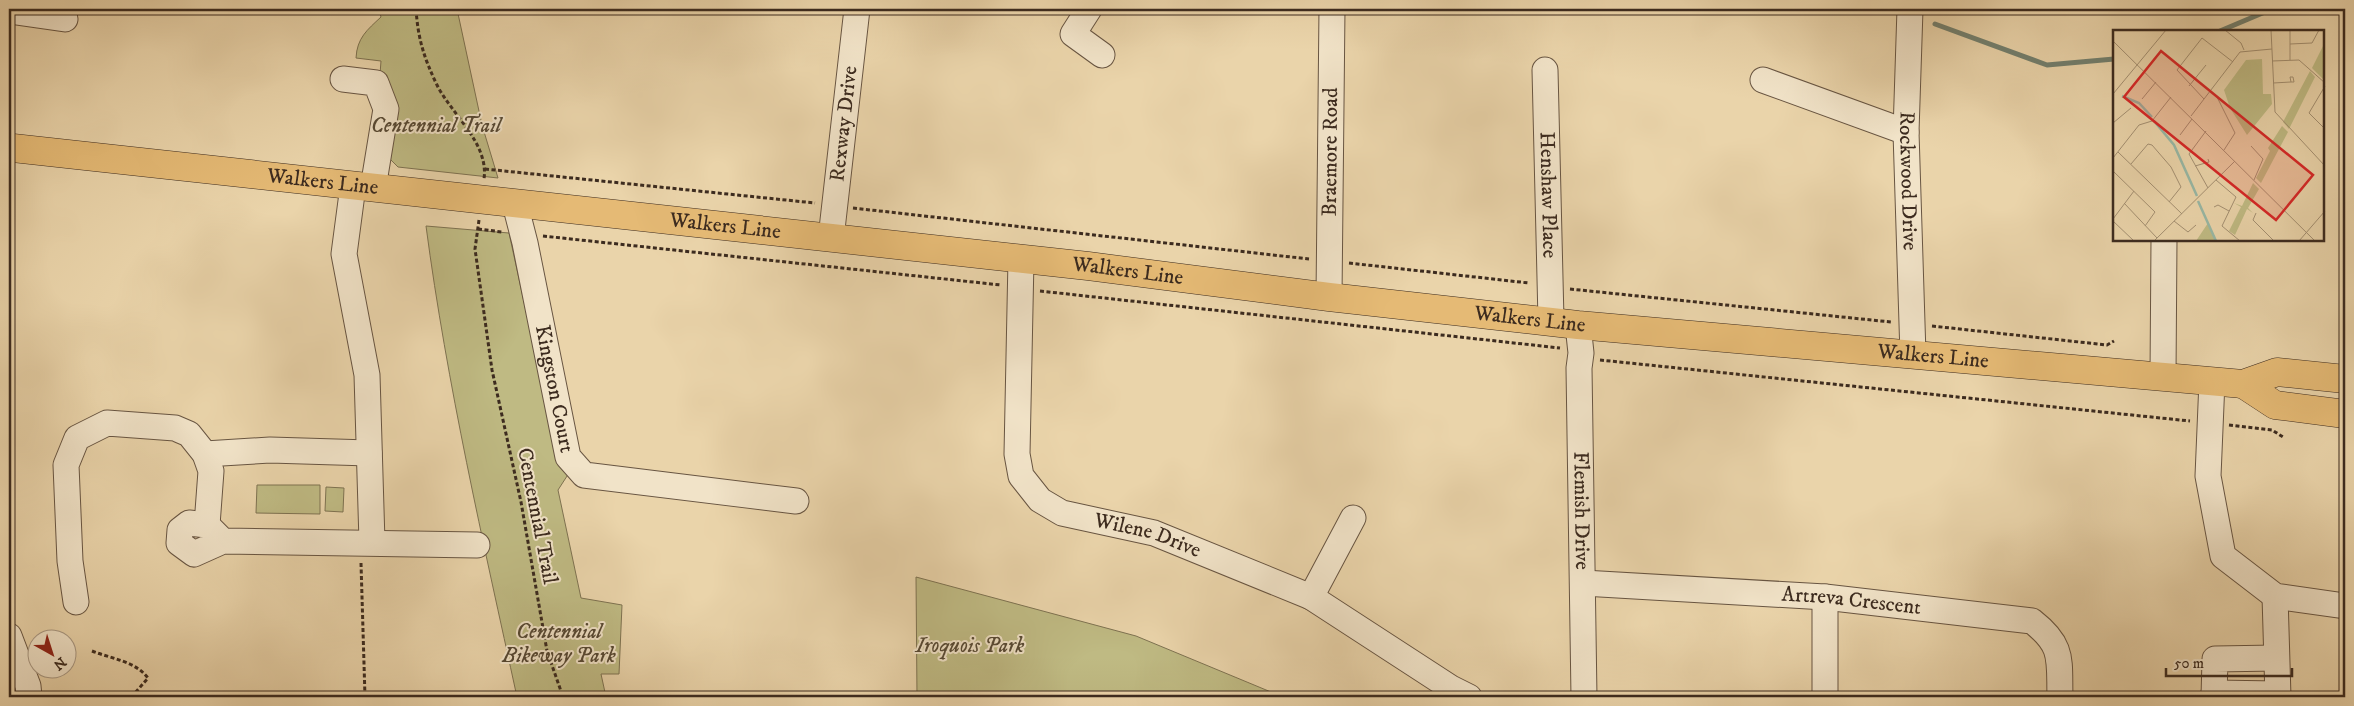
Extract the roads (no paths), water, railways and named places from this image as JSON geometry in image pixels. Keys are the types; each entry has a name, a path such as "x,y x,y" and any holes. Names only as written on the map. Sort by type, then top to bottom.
{"main road":[{"name":"Walkers Line","path":"10,148 1021,259 1578,324 2243,384 2277,372 2345,379"},
{"name":"Walkers Line","path":"2243,384 2275,404 2345,414"}],"street":[{"name":"Rexway Drive","path":"831,238 857,9"},
{"path":"1089,9 1073,34 1102,55"},
{"name":"Braemore Road","path":"1329,296 1332,9"},
{"name":"Rockwood Drive","path":"1910,9 1906,132 1910,317 1913,355"},
{"path":"9,11 65,20"},
{"name":"Henshaw Place","path":"1544,70 1550,320"},
{"path":"343,79 376,83 386,109 344,254 367,375 369,453 366,542"},
{"path":"1763,80 1906,132"},
{"name":"Kingston Court","path":"515,204 523,234 568,457 584,475 796,502"},
{"path":"2163,377 2164,241"},
{"name":"Wilene Drive","path":"1021,259 1017,454 1021,476 1040,500 1062,513 1154,533 1311,597 1451,688 1469,697"},
{"name":"Flemish Drive","path":"1578,324 1581,353 1579,368 1584,697"},
{"path":"2212,381 2208,476 2223,556 2275,596 2345,606"},
{"path":"76,602 70,562 66,465 76,438 107,423 176,428 189,434 204,454 211,471 215,533 366,542 477,545"},
{"path":"204,454 270,450 369,453"},
{"path":"1311,597 1353,518"},
{"name":"Artreva Crescent","path":"1583,582 1825,597 2032,622 2049,635 2058,652 2060,697"},
{"path":"2275,596 2278,696 2214,695 2215,659 2276,658"},
{"path":"1825,597 1825,697"},
{"path":"9,636 28,686 29,697"}],"waterway":[{"path":"2222,30 2272,9"},
{"path":"1935,24 2047,65 2113,59"}],"park label":[{"name":"Centennial Trail","path":"436,126"},
{"name":"Centennial Bikeway Park","path":"559,644"},
{"name":"Iroquois Park","path":"970,646"}]}
